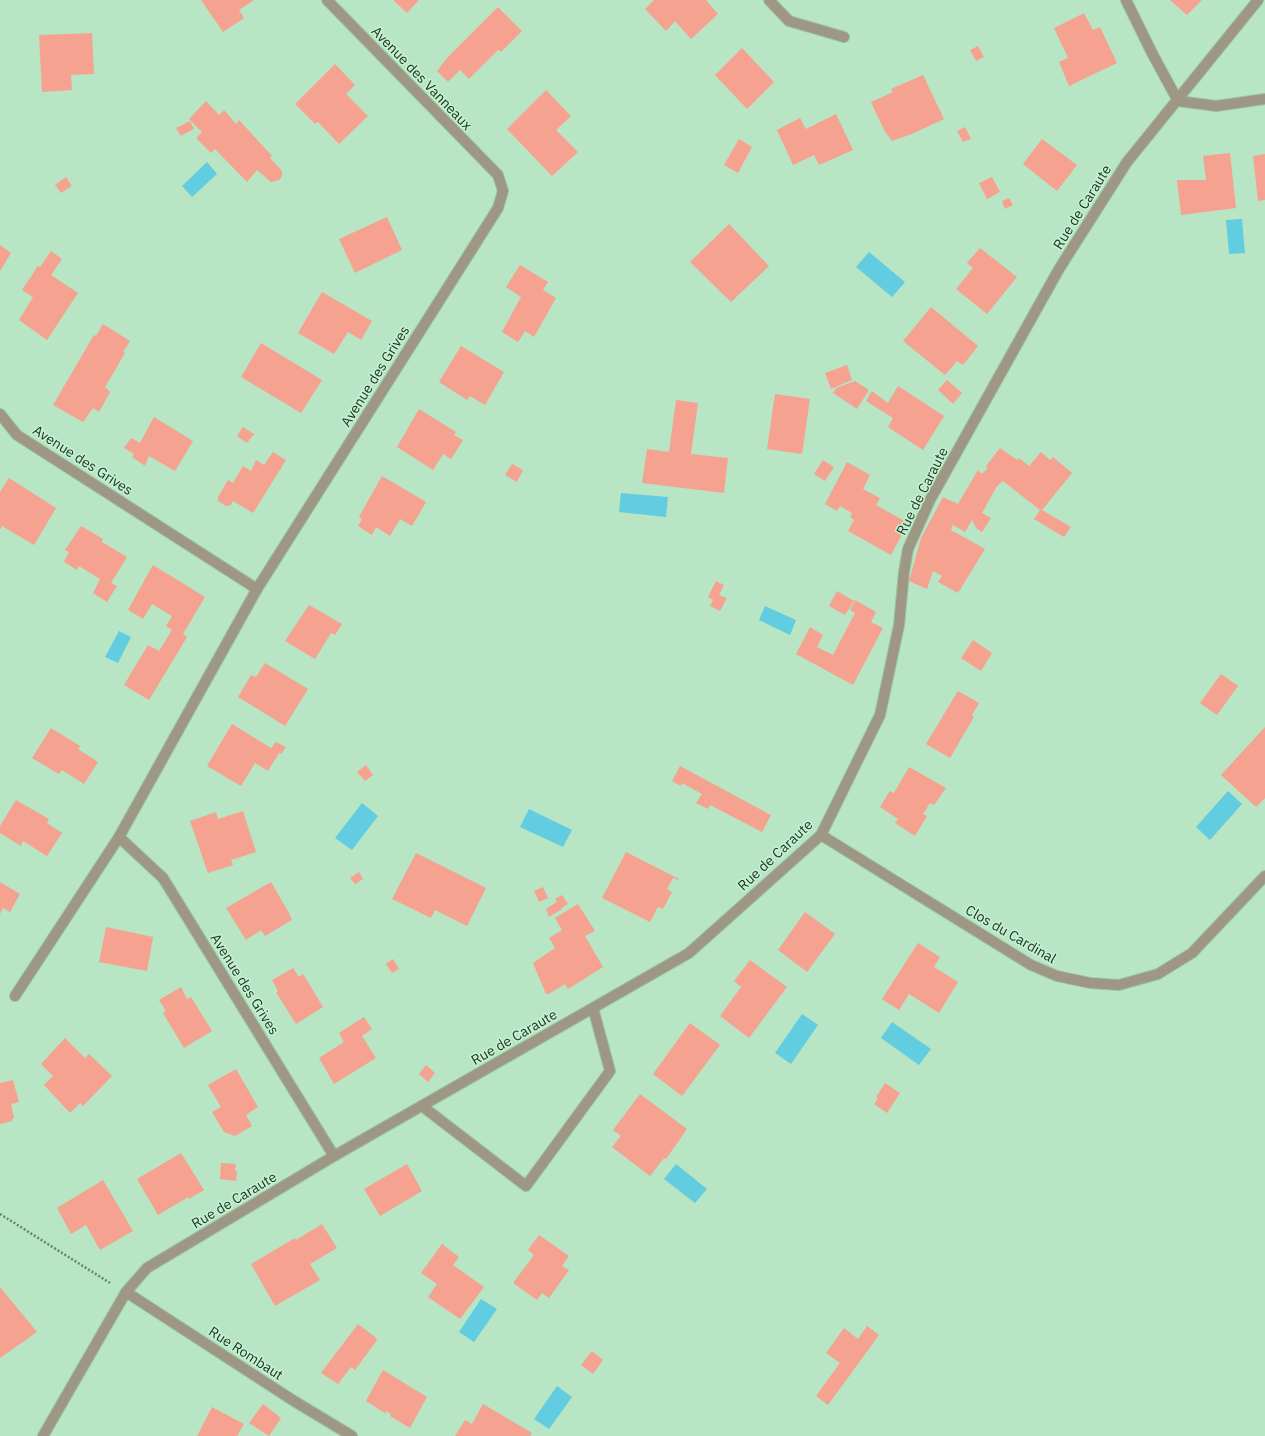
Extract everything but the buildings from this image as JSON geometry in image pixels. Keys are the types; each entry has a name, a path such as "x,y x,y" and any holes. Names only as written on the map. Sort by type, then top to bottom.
{"street":[{"name":"Avenue des Vanneaux","path":"327,0 498,175"},
{"path":"769,0 789,21 844,37"},
{"path":"1126,0 1178,101 1216,106 1265,99"},
{"name":"Rue de Caraute","path":"43,1436 126,1292 147,1268 334,1156 689,953 821,835 880,715 900,625 904,572 908,549 930,500 1059,268 1128,162 1258,0"},
{"name":"Avenue des Grives","path":"15,996 119,837 257,589 498,208 503,191 498,175"},
{"name":"Avenue des Grives","path":"0,414 17,435 257,589"},
{"name":"Clos du Cardinal","path":"821,835 1031,965 1057,976 1090,983 1119,985 1158,974 1192,953 1265,876"},
{"name":"Avenue des Grives","path":"119,837 163,878 334,1156"},
{"path":"422,1106 526,1186 610,1071 593,1008"},
{"name":"Rue Rombaut","path":"126,1292 294,1401 352,1436"}],"path":[{"path":"0,1214 126,1292"}],"water":[{"path":"207,162 217,174 192,197 182,186"},
{"path":"1242,219 1245,253 1229,254 1226,220"},
{"path":"869,252 905,282 892,297 856,267"},
{"path":"621,493 668,497 666,517 619,512"},
{"path":"765,606 796,620 790,635 759,620"},
{"path":"119,631 131,637 118,663 105,657"},
{"path":"1228,791 1242,804 1210,840 1196,827"},
{"path":"362,803 378,816 352,850 335,838"},
{"path":"529,809 572,830 563,847 520,827"},
{"path":"802,1014 818,1025 791,1064 775,1053"},
{"path":"892,1022 931,1049 919,1065 881,1038"},
{"path":"676,1164 707,1189 695,1203 664,1179"},
{"path":"481,1299 497,1309 474,1342 459,1332"},
{"path":"557,1386 572,1397 549,1429 534,1419"}]}
